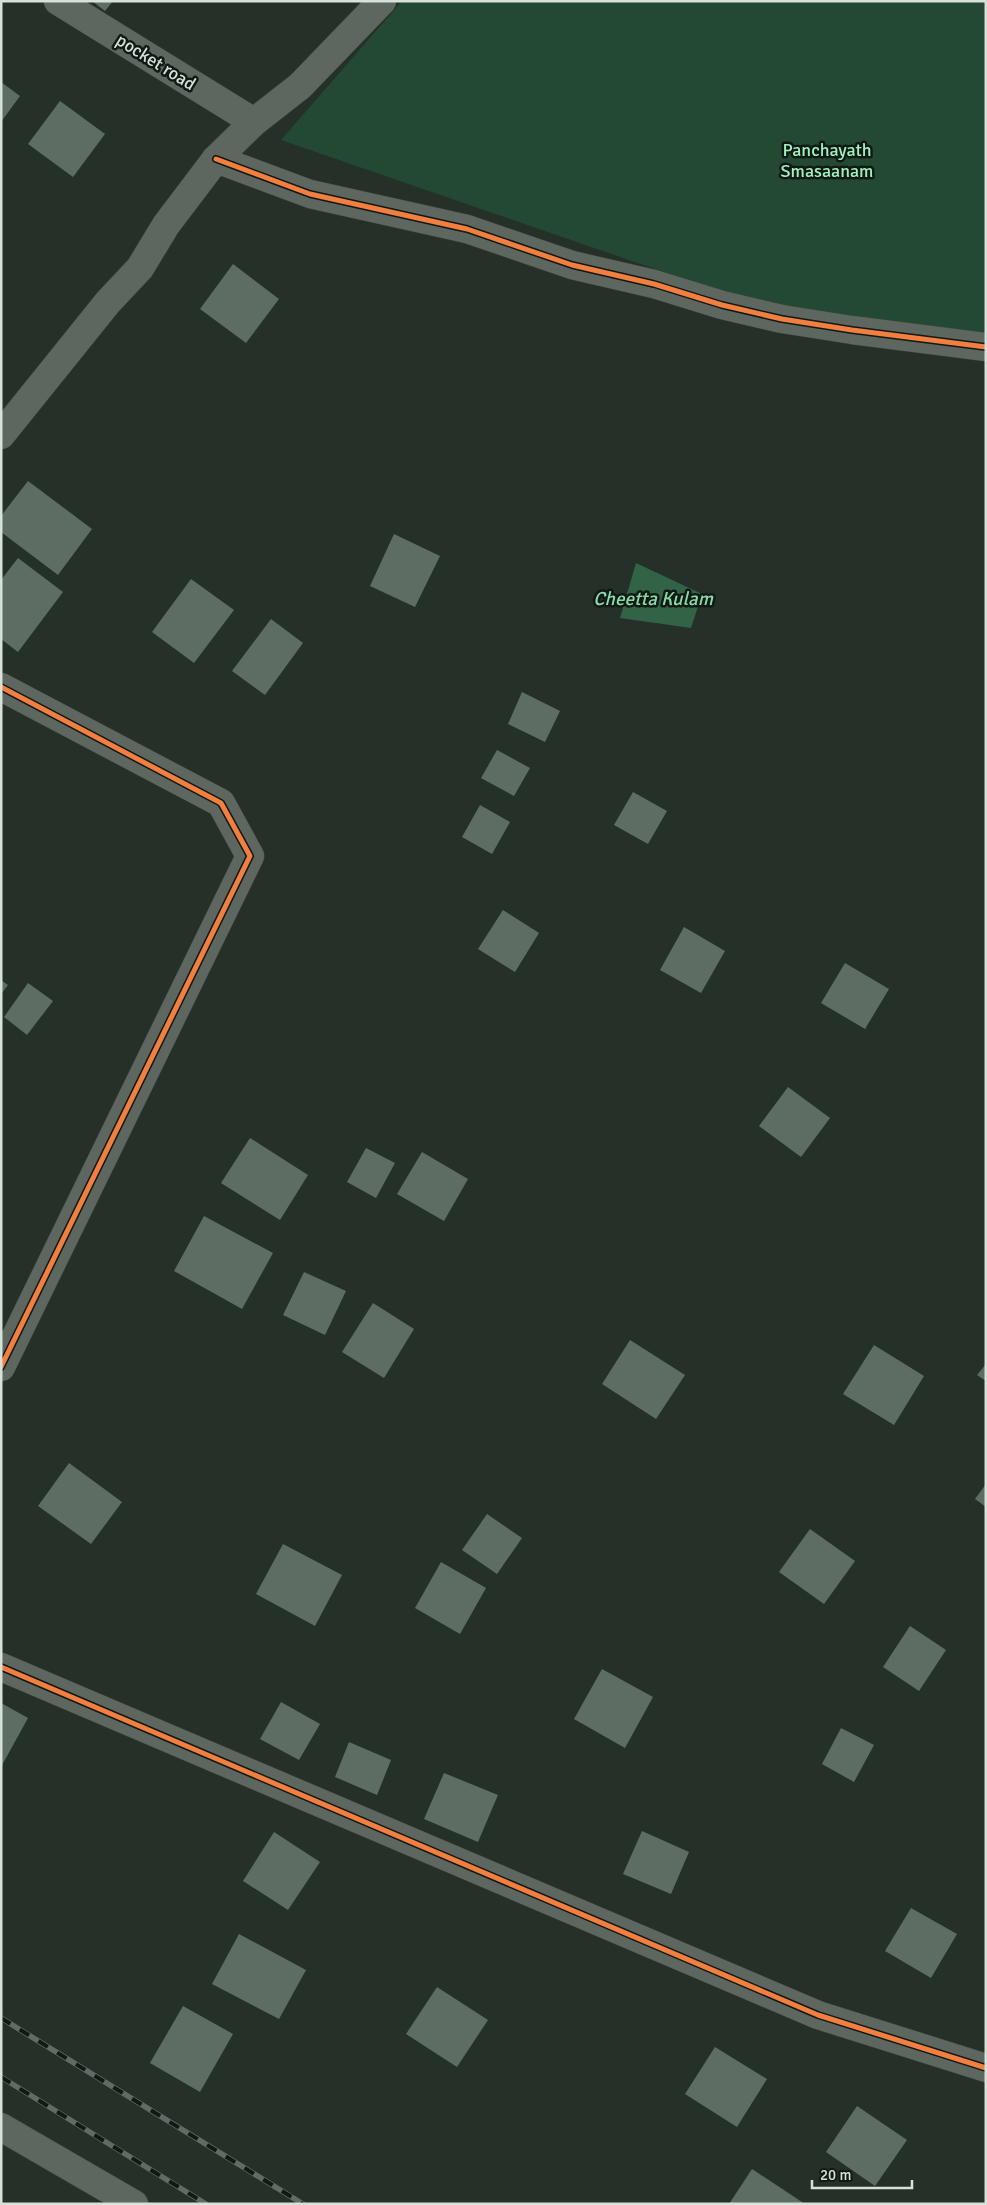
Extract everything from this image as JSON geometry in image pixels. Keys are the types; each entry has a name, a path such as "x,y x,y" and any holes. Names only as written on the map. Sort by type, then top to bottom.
{"street":[{"name":"pocket road","path":"58,1 254,122"},
{"path":"1,435 108,302 140,268 166,225 216,159 254,122 300,86 382,1"},
{"path":"216,159 310,194 467,229 572,265 654,284 722,305 782,319 852,330 986,346"},
{"path":"1,687 221,803 250,856 1,1367"},
{"path":"1,1667 818,2014 986,2068"},
{"path":"1,2127 134,2204"}],"green space":[{"name":"Panchayath Smasaanam","path":"402,1 986,1 986,334 800,319 281,140"}],"water":[{"name":"Cheetta Kulam","path":"636,563 702,594 691,628 620,618"}],"building":[{"path":"92,1 113,1 105,11"},
{"path":"1,82 20,96 1,122"},
{"path":"60,101 105,134 73,177 28,144"},
{"path":"233,264 279,299 246,343 200,309"},
{"path":"28,481 92,529 58,575 1,532 1,516"},
{"path":"394,534 440,556 415,607 370,586"},
{"path":"18,558 63,592 18,652 1,639 1,580"},
{"path":"191,579 234,610 194,663 152,632"},
{"path":"271,619 303,643 265,695 232,671"},
{"path":"522,692 560,711 545,742 508,724"},
{"path":"497,750 530,768 514,796 481,778"},
{"path":"633,792 667,811 648,844 614,825"},
{"path":"480,805 510,822 492,854 462,837"},
{"path":"503,910 539,933 515,972 478,949"},
{"path":"684,927 725,951 701,993 660,970"},
{"path":"845,963 889,989 865,1029 821,1003"},
{"path":"1,980 8,985 1,994"},
{"path":"28,983 53,1001 27,1035 4,1017"},
{"path":"788,1087 830,1118 801,1157 759,1126"},
{"path":"250,1138 308,1175 280,1220 221,1183"},
{"path":"366,1148 395,1163 376,1198 347,1182"},
{"path":"422,1152 468,1179 444,1221 397,1194"},
{"path":"204,1216 273,1253 242,1309 174,1271"},
{"path":"304,1272 346,1291 325,1335 283,1315"},
{"path":"373,1303 414,1329 384,1378 342,1352"},
{"path":"630,1340 685,1375 656,1419 602,1384"},
{"path":"874,1345 924,1376 894,1425 843,1394"},
{"path":"986,1364 986,1381 977,1375"},
{"path":"69,1463 122,1502 91,1544 38,1506"},
{"path":"986,1484 986,1507 975,1499"},
{"path":"487,1514 522,1538 497,1574 462,1550"},
{"path":"810,1529 855,1561 824,1604 779,1572"},
{"path":"283,1544 342,1575 315,1626 256,1594"},
{"path":"441,1562 486,1588 460,1634 415,1608"},
{"path":"910,1626 946,1650 919,1691 883,1667"},
{"path":"602,1669 653,1697 625,1748 574,1719"},
{"path":"281,1702 320,1724 299,1760 260,1739"},
{"path":"1,1703 28,1718 1,1767"},
{"path":"841,1728 874,1745 854,1782 822,1764"},
{"path":"349,1742 391,1760 377,1795 335,1777"},
{"path":"444,1773 498,1795 478,1842 424,1819"},
{"path":"642,1831 689,1852 671,1894 623,1874"},
{"path":"274,1832 320,1862 288,1910 243,1881"},
{"path":"911,1908 957,1934 931,1978 885,1951"},
{"path":"239,1934 306,1970 279,2019 212,1984"},
{"path":"437,1987 488,2020 457,2067 406,2034"},
{"path":"183,2006 233,2034 200,2092 150,2063"},
{"path":"715,2047 767,2079 737,2127 685,2094"},
{"path":"857,2106 907,2140 875,2186 826,2152"},
{"path":"752,2169 805,2204 729,2204"}],"railway":[{"path":"1,2018 303,2204"},
{"path":"1,2077 206,2204"}],"cycle path":[{"path":"216,159 310,194 467,229 572,265 654,284 722,305 782,319 986,347"},
{"path":"1,687 221,803 250,856 1,1367"},
{"path":"1,1667 818,2015 986,2068"}]}
